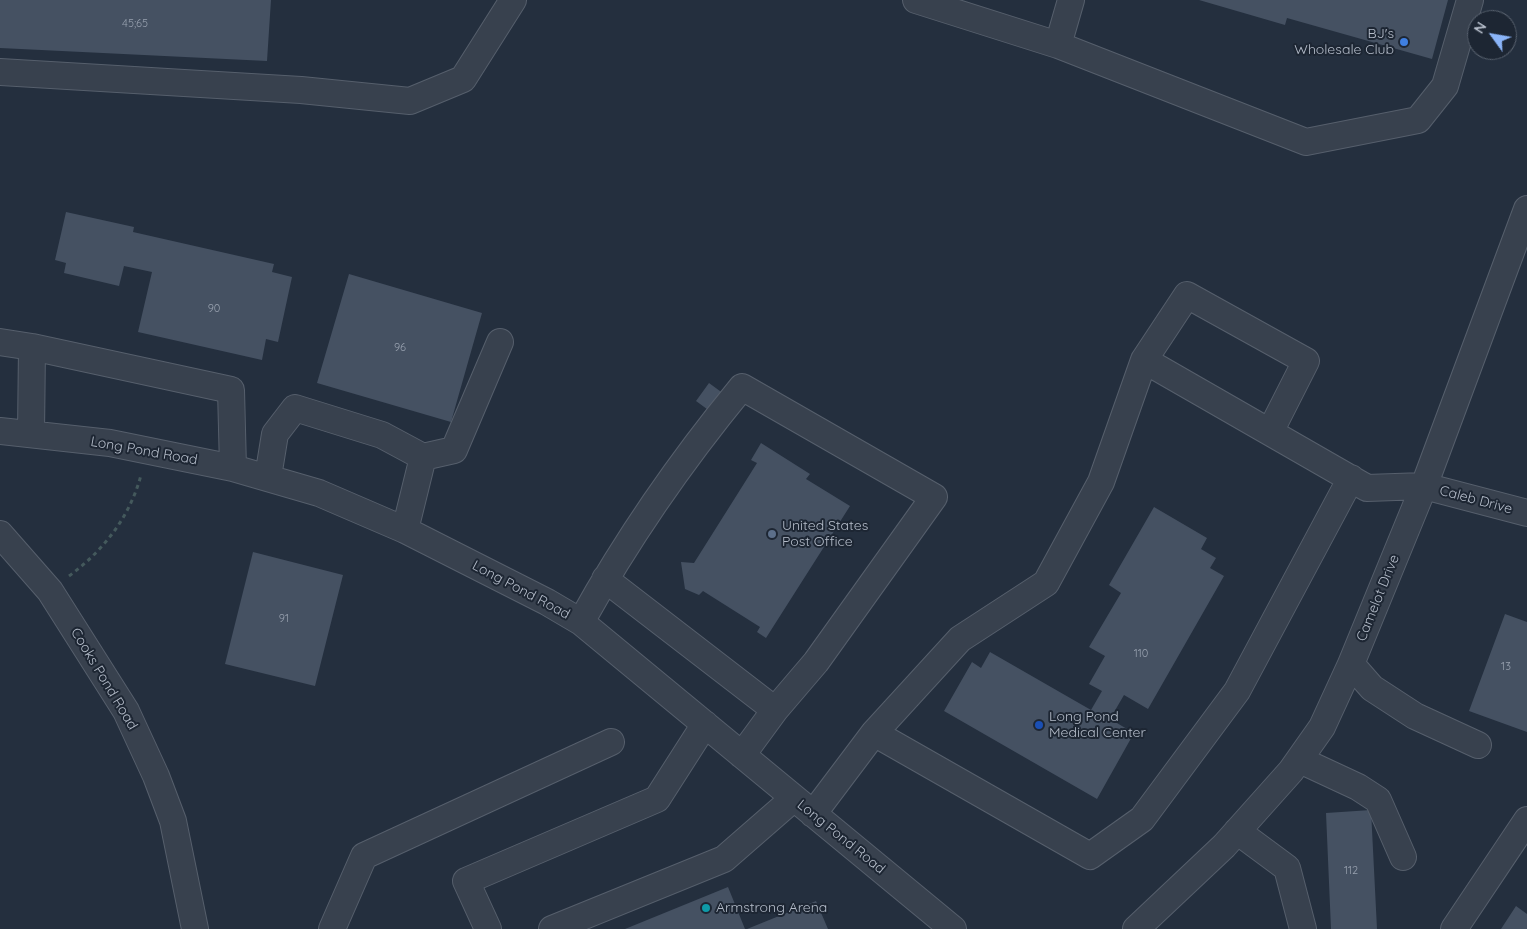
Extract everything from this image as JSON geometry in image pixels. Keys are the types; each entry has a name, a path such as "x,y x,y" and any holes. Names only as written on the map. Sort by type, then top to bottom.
{"street":[{"path":"0,72 301,90 410,101 463,79 513,0"},
{"path":"916,0 1058,45 1306,142 1418,120 1445,86 1470,0"},
{"path":"1058,45 1071,0"},
{"name":"Camelot Drive","path":"1136,929 1200,870 1237,831 1300,760 1322,727 1351,664 1424,486 1527,209"},
{"path":"552,929 724,859 804,806 960,639 1046,583 1101,482 1144,360 1187,295 1306,361 1270,432"},
{"path":"0,342 32,347 231,390 233,468"},
{"path":"268,476 275,434 295,408 382,435 423,457 454,450 500,342"},
{"path":"31,433 32,347"},
{"name":"Caleb Drive","path":"1144,360 1367,488 1424,486 1527,513"},
{"path":"581,622 605,579 647,513 714,421 742,387 934,497 816,662 775,710 742,755"},
{"name":"Long Pond Road","path":"0,431 31,433 147,451 268,476 319,493 405,530 548,602 581,622 954,929"},
{"path":"405,530 423,457"},
{"path":"874,733 1090,856 1142,819 1237,692 1351,478"},
{"name":"Cooks Pond Road","path":"0,534 50,591 126,712 156,776 172,821 195,929"},
{"path":"605,579 775,710"},
{"path":"1351,664 1372,688 1408,711 1478,745"},
{"path":"488,929 466,881 657,799 706,724"},
{"path":"332,929 364,856 611,742"},
{"path":"1300,760 1358,786 1378,800 1402,857"},
{"path":"1454,929 1517,856 1527,820"},
{"path":"1237,831 1287,868 1303,929"}],"path":[{"path":"50,591 89,561 120,524 139,481 147,451"}],"building":[{"path":"0,0 271,0 267,61 0,48"},
{"name":"BJ's Wholesale Club","path":"1199,0 1448,0 1432,59 1287,18 1285,25"},
{"path":"66,212 134,227 133,232 274,264 272,272 292,277 278,342 266,339 262,360 138,332 152,272 124,266 119,286 64,273 66,263 55,260"},
{"path":"349,274 482,313 451,422 317,383"},
{"path":"709,383 724,394 711,412 696,401"},
{"name":"United States Post Office","path":"761,443 810,474 806,479 850,506 766,638 757,632 760,627 703,591 699,595 685,589 681,562 694,563 757,463 751,460"},
{"path":"1154,507 1207,538 1201,549 1216,558 1210,568 1224,576 1148,709 1124,695 1110,719 1134,733 1097,799 944,711 972,662 981,668 990,652 1091,710 1102,691 1089,684 1105,656 1089,647 1121,593 1109,585"},
{"path":"253,552 343,575 315,686 225,664"},
{"path":"1505,614 1527,622 1527,732 1469,711"},
{"path":"1371,810 1377,929 1331,929 1326,813"},
{"name":"Armstrong Arena","path":"728,887 745,929 625,929"},
{"name":"Armstrong Arena","path":"816,901 828,929 747,929"},
{"path":"1516,906 1527,914 1527,929 1501,929"}],"place":[{"name":"BJ's Wholesale Club","path":"1404,42"},
{"name":"United States Post Office","path":"772,534"},
{"name":"Long Pond Medical Center","path":"1039,725"},
{"name":"Armstrong Arena","path":"706,908"}]}
